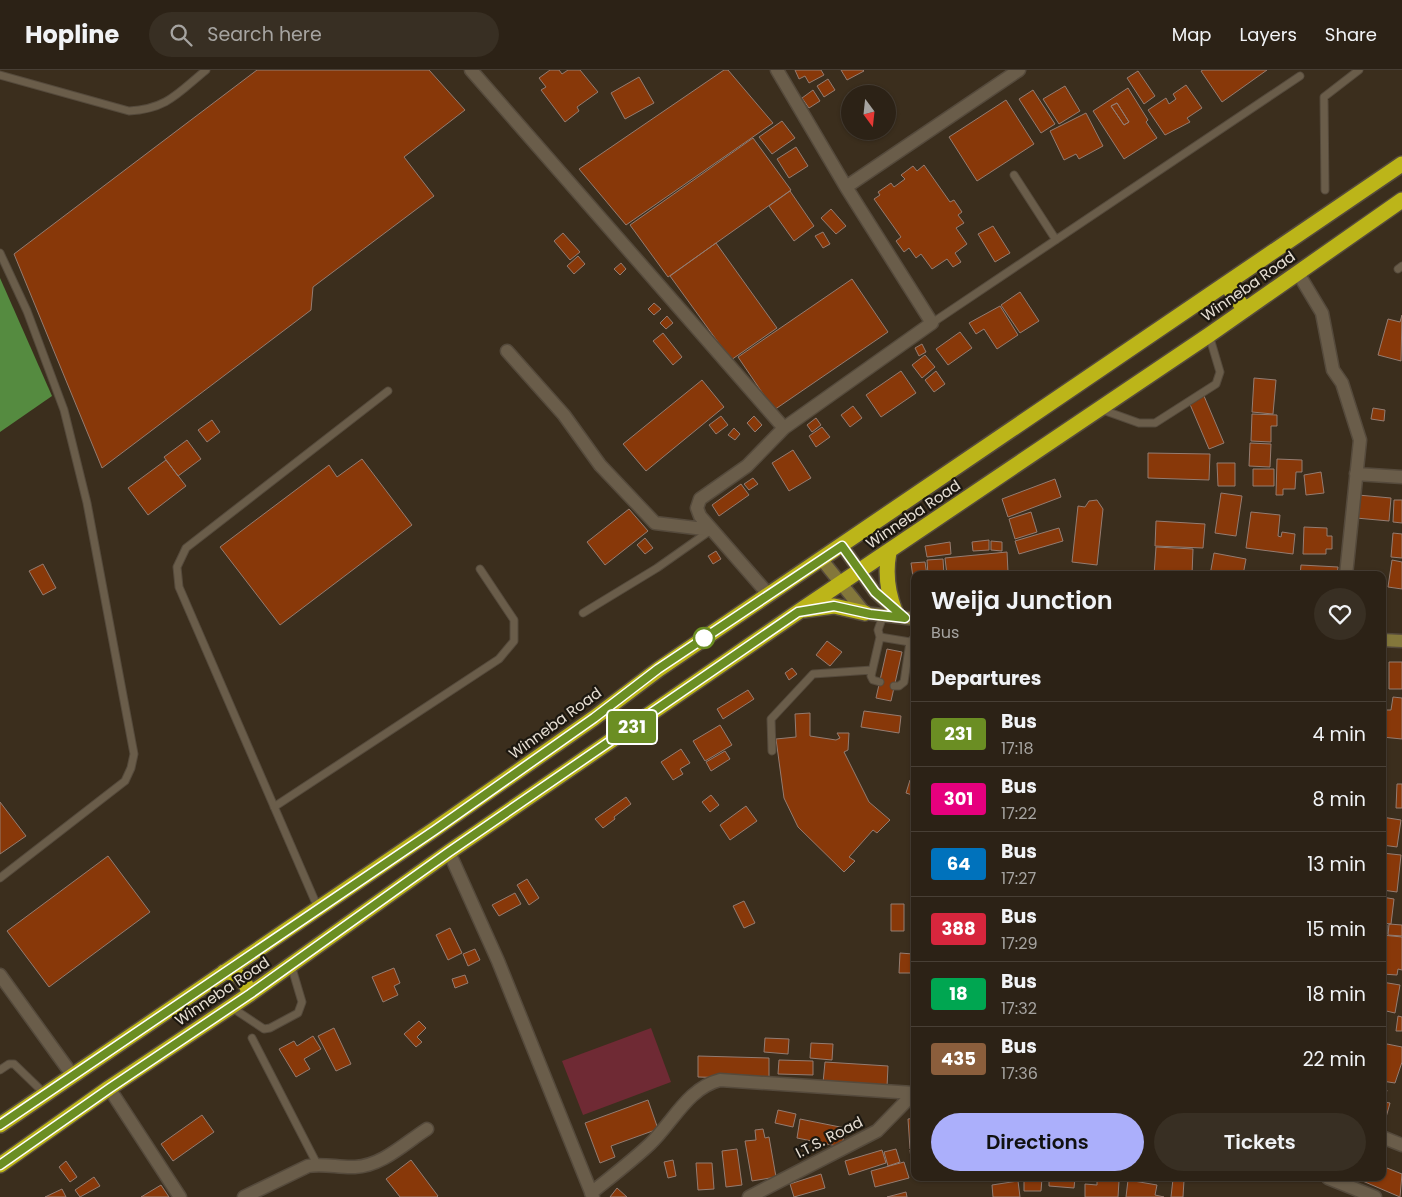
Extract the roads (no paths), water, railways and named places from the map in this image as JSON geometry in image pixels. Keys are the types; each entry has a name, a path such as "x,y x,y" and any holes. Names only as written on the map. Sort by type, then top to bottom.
{"highway":[{"name":"Winneba Road","path":"0,1125 435,830 594,718 658,669 822,560 1402,164"},
{"name":"Winneba Road","path":"0,1165 250,994 449,852 798,612 889,552 1098,408 1209,335 1402,200"},
{"path":"1226,284 1245,310"},
{"path":"889,552 887,564 888,588 900,616"},
{"path":"798,612 834,606 864,613"},
{"path":"224,972 230,971 241,977 250,994"}],"street":[{"path":"471,70 784,428"},
{"path":"769,595 700,516 697,508 700,499 747,466 784,428 932,323 846,187 777,70"},
{"path":"846,187 1019,70"},
{"path":"1298,273 1322,313 1333,370 1342,383 1360,440 1346,571"},
{"path":"507,351 564,415 600,465 655,523 712,530"},
{"path":"1356,474 1402,477"},
{"path":"842,546 875,592 900,616"},
{"path":"822,560 864,613 900,616"},
{"path":"1386,640 1402,641"},
{"path":"449,852 498,961 592,1195 649,1145 697,1090 708,1083 720,1080 911,1093"},
{"path":"0,975 73,1076"},
{"path":"110,1088 180,1197"},
{"name":"I.T.S. Road","path":"748,1197 877,1131 887,1124 911,1096"},
{"path":"244,1197 308,1166 317,1164 356,1167 374,1163 427,1129"},
{"path":"1386,1139 1402,1145"},
{"path":"1335,1181 1375,1197"}],"lane":[{"path":"0,75 129,111 149,110 166,103 206,70"},
{"path":"1325,190 1324,97 1359,70"},
{"path":"932,323 1300,76"},
{"path":"1014,175 1056,240"},
{"path":"0,253 27,311 64,410 87,503 134,754 131,768 125,781 0,878"},
{"path":"1098,408 1139,423 1155,423 1216,384 1220,372 1209,335"},
{"path":"318,909 179,587 177,567 186,548 388,391"},
{"path":"583,613 657,568 712,530"},
{"path":"274,807 499,660 514,642 514,620 480,569"},
{"path":"880,682 873,680 872,670 880,637 878,630 900,616"},
{"path":"880,637 910,642 904,682 899,686 894,686"},
{"path":"772,751 771,719 813,674 872,670"},
{"path":"231,1007 264,1029 270,1028 298,1013 302,1002 291,965"},
{"path":"252,1038 317,1164"},
{"path":"0,1070 9,1064 14,1064 45,1094"}]}
